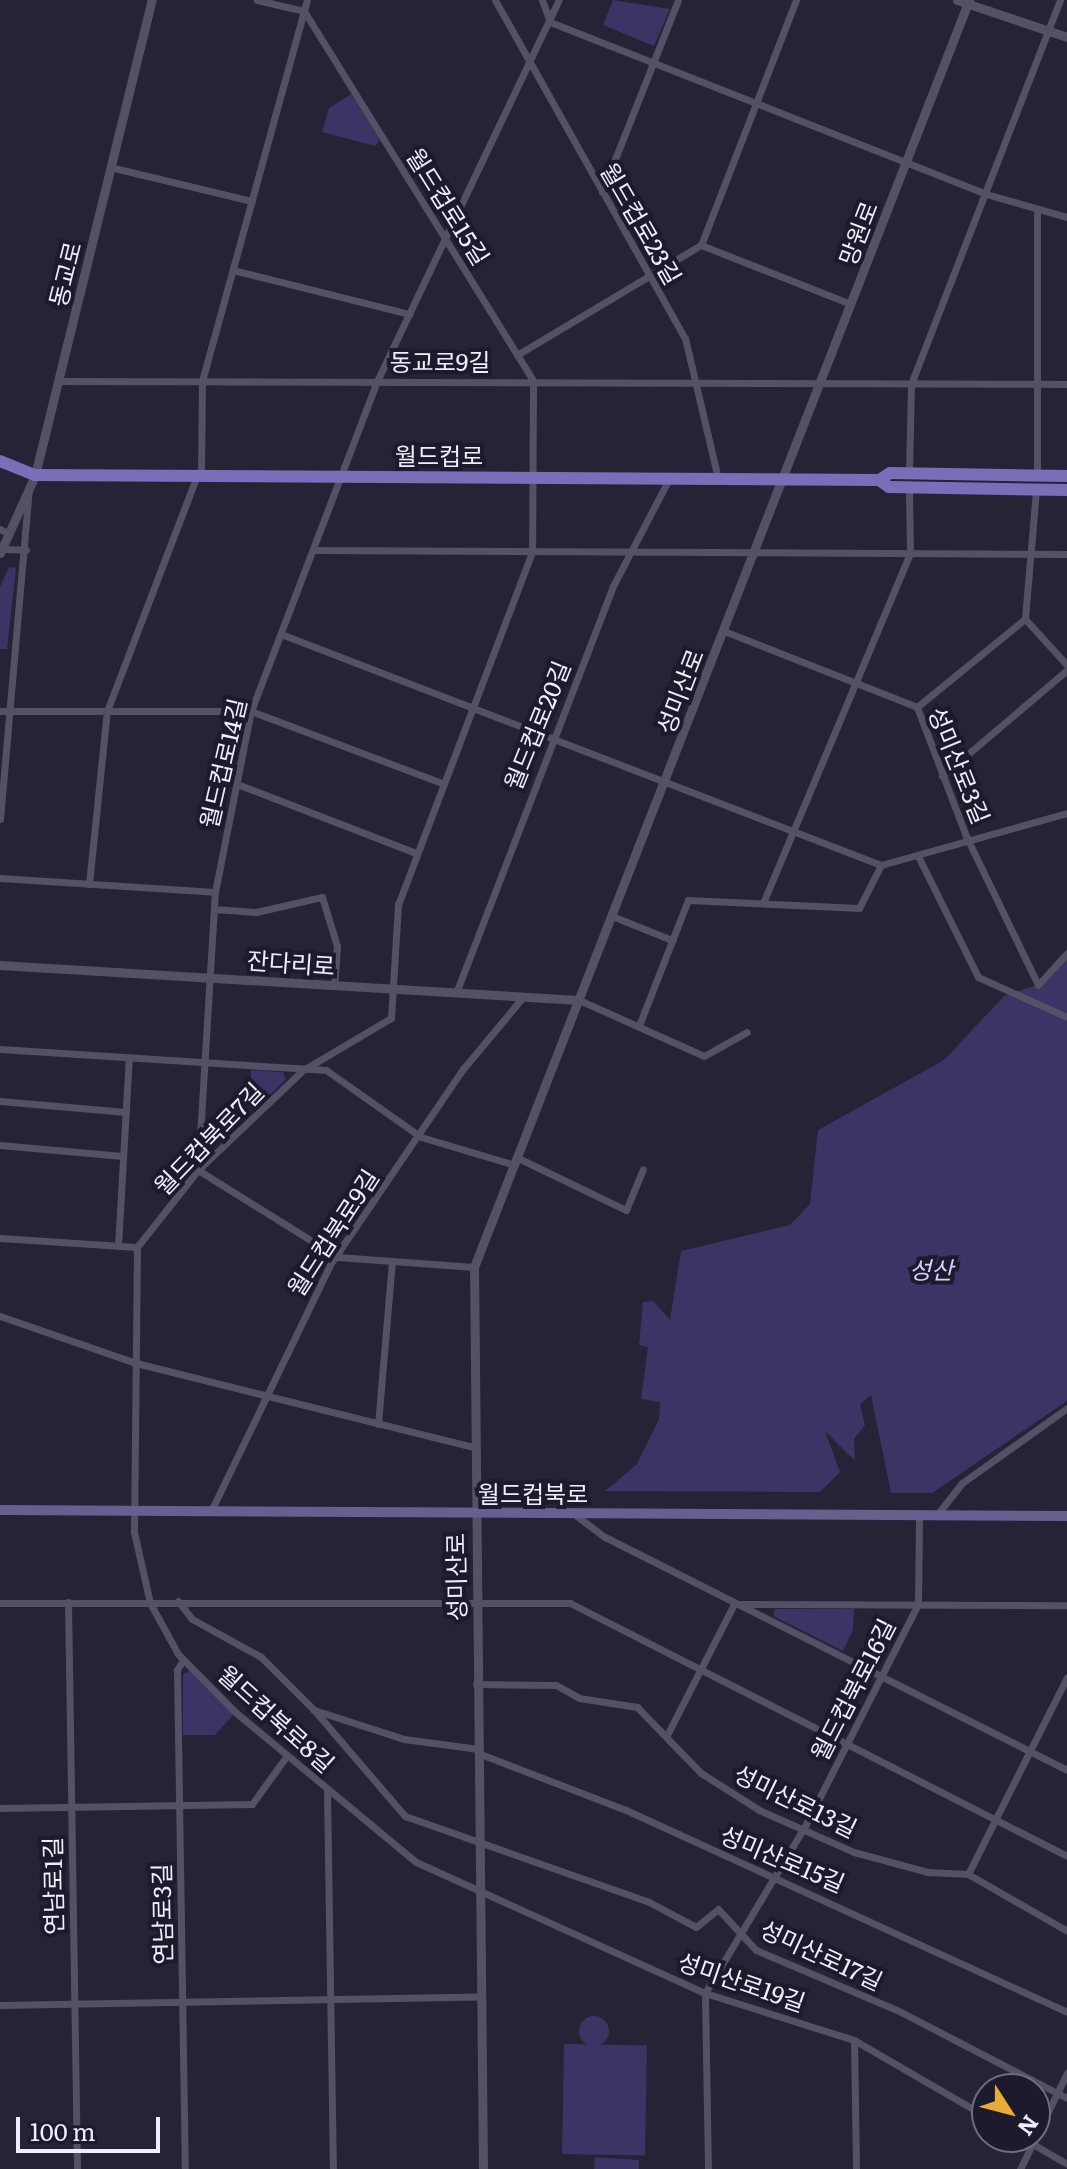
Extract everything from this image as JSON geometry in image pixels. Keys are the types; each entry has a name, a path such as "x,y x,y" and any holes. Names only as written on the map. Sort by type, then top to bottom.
{"main road":[{"name":"월드컵로","path":"0,461 35,475 879,480 909,473 1036,483 1067,490"},
{"name":"월드컵로","path":"879,480 909,488 1036,483 1067,476"},
{"name":"월드컵북로","path":"0,1510 1067,1516"}],"street":[{"name":"동교로","path":"1,552 4,531 35,475 152,0"},
{"path":"257,0 304,11"},
{"path":"89,884 107,711 199,475 202,381 307,0"},
{"name":"월드컵로23길","path":"495,0 528,68 685,338 698,383 718,479"},
{"path":"542,0 550,22 986,194 1037,212 1067,217"},
{"name":"월드컵로14길","path":"198,1170 215,892 251,711 377,381 559,0"},
{"path":"602,192 678,0"},
{"path":"517,355 652,280 701,245 796,0"},
{"path":"957,0 1047,34 1067,37"},
{"path":"909,473 911,384 1060,0"},
{"name":"망원로","path":"782,480 968,2"},
{"name":"월드컵로15길","path":"304,11 533,381"},
{"path":"110,167 252,201"},
{"path":"917,707 1025,619 1036,554 1037,212"},
{"path":"701,245 851,304"},
{"path":"233,270 410,314"},
{"name":"동교로9길","path":"58,381 1067,384"},
{"path":"393,988 398,904 532,552 533,381"},
{"name":"월드컵로20길","path":"456,993 628,550 669,479"},
{"name":"성미산로","path":"483,2169 472,1447 474,1267 782,480"},
{"path":"0,819 26,550 29,488"},
{"path":"763,903 859,684 910,554 909,488"},
{"path":"1,552 14,544 26,550"},
{"path":"313,550 1067,554"},
{"path":"942,776 1067,667 1025,619"},
{"name":"성미산로3길","path":"724,631 917,707 971,843 1038,985 1067,953"},
{"path":"281,634 881,865 971,843 1067,813"},
{"path":"0,711 251,711 444,784"},
{"path":"237,784 416,853"},
{"path":"918,856 978,977 1067,1017"},
{"path":"640,1023 688,900 859,908 881,865"},
{"path":"0,878 215,892"},
{"path":"214,909 256,912 322,897 337,946 334,985"},
{"path":"612,916 672,940"},
{"name":"잔다리로","path":"0,965 579,1000"},
{"name":"월드컵북로7길","path":"137,1247 198,1170 303,1070 391,1018 393,988"},
{"name":"월드컵북로9길","path":"211,1511 272,1395 304,1309 421,1137 463,1069 523,997"},
{"path":"579,1000 640,1023 704,1056 747,1032"},
{"path":"0,1049 326,1070 421,1137 516,1162 626,1210 643,1169"},
{"path":"118,1246 129,1058"},
{"path":"0,1101 126,1112"},
{"path":"0,1145 123,1156"},
{"path":"198,1170 338,1257 474,1267"},
{"path":"0,1238 137,1247 136,1510"},
{"path":"378,1424 392,1262"},
{"path":"0,1316 136,1363 472,1447"},
{"path":"936,1516 962,1483 1067,1408"},
{"name":"월드컵북로8길","path":"136,1510 134,1532 150,1603 183,1660 285,1758 416,1862 479,1892"},
{"path":"572,1513 734,1604 1067,1770"},
{"name":"월드컵북로16길","path":"705,1993 806,1824 918,1604 919,1516"},
{"path":"178,1601 192,1619 261,1657 314,1710 405,1816 478,1845"},
{"name":"연남로1길","path":"68,1602 77,2169"},
{"path":"0,1603 570,1603 1066,1855"},
{"path":"734,1604 1067,1605"},
{"path":"667,1735 734,1604"},
{"name":"연남로3길","path":"183,1660 177,1670 185,2169"},
{"path":"968,1874 1067,1677"},
{"name":"성미산로13길","path":"476,1684 556,1685 579,1698 637,1707 706,1776 759,1810 806,1824 854,1852 928,1872 968,1874 1067,1931"},
{"name":"성미산로15길","path":"314,1710 404,1739 478,1751 774,1877 1067,2012"},
{"path":"0,1808 252,1804 285,1758"},
{"path":"327,1791 333,2169"},
{"name":"성미산로17길","path":"478,1845 649,1902 696,1927 718,1909 739,1936 1067,2098"},
{"name":"성미산로19길","path":"479,1892 705,1993 854,2040 971,2108"},
{"path":"705,1993 708,2169"},
{"path":"0,2005 480,1997"},
{"path":"854,2040 856,2169"},
{"path":"1051,2104 1067,2073"},
{"path":"1048,2153 1067,2164"}],"green space":[{"path":"613,0 670,9 654,46 603,25"},
{"path":"351,94 380,140 375,146 322,132 329,108"},
{"path":"9,567 16,568 7,649 0,649 0,587"},
{"name":"성산","path":"1067,956 1067,1401 932,1493 891,1493 871,1395 860,1404 865,1425 854,1439 855,1461 825,1431 840,1472 820,1492 605,1491 637,1464 659,1419 660,1402 641,1399 648,1347 639,1345 643,1302 653,1301 670,1320 681,1251 790,1225 810,1204 818,1130 944,1060 1005,995 1041,984"},
{"path":"251,1070 283,1072 286,1079 270,1095 250,1093"},
{"path":"775,1609 854,1609 853,1630 843,1651 773,1616"},
{"path":"190,1671 234,1714 215,1735 183,1735 183,1674"},
{"path":"594,2016 605,2020 609,2031 605,2042 594,2046 583,2042 579,2031 583,2020"},
{"path":"564,2044 647,2045 645,2155 562,2154"},
{"path":"595,2157 639,2160 639,2169 594,2169"}]}
